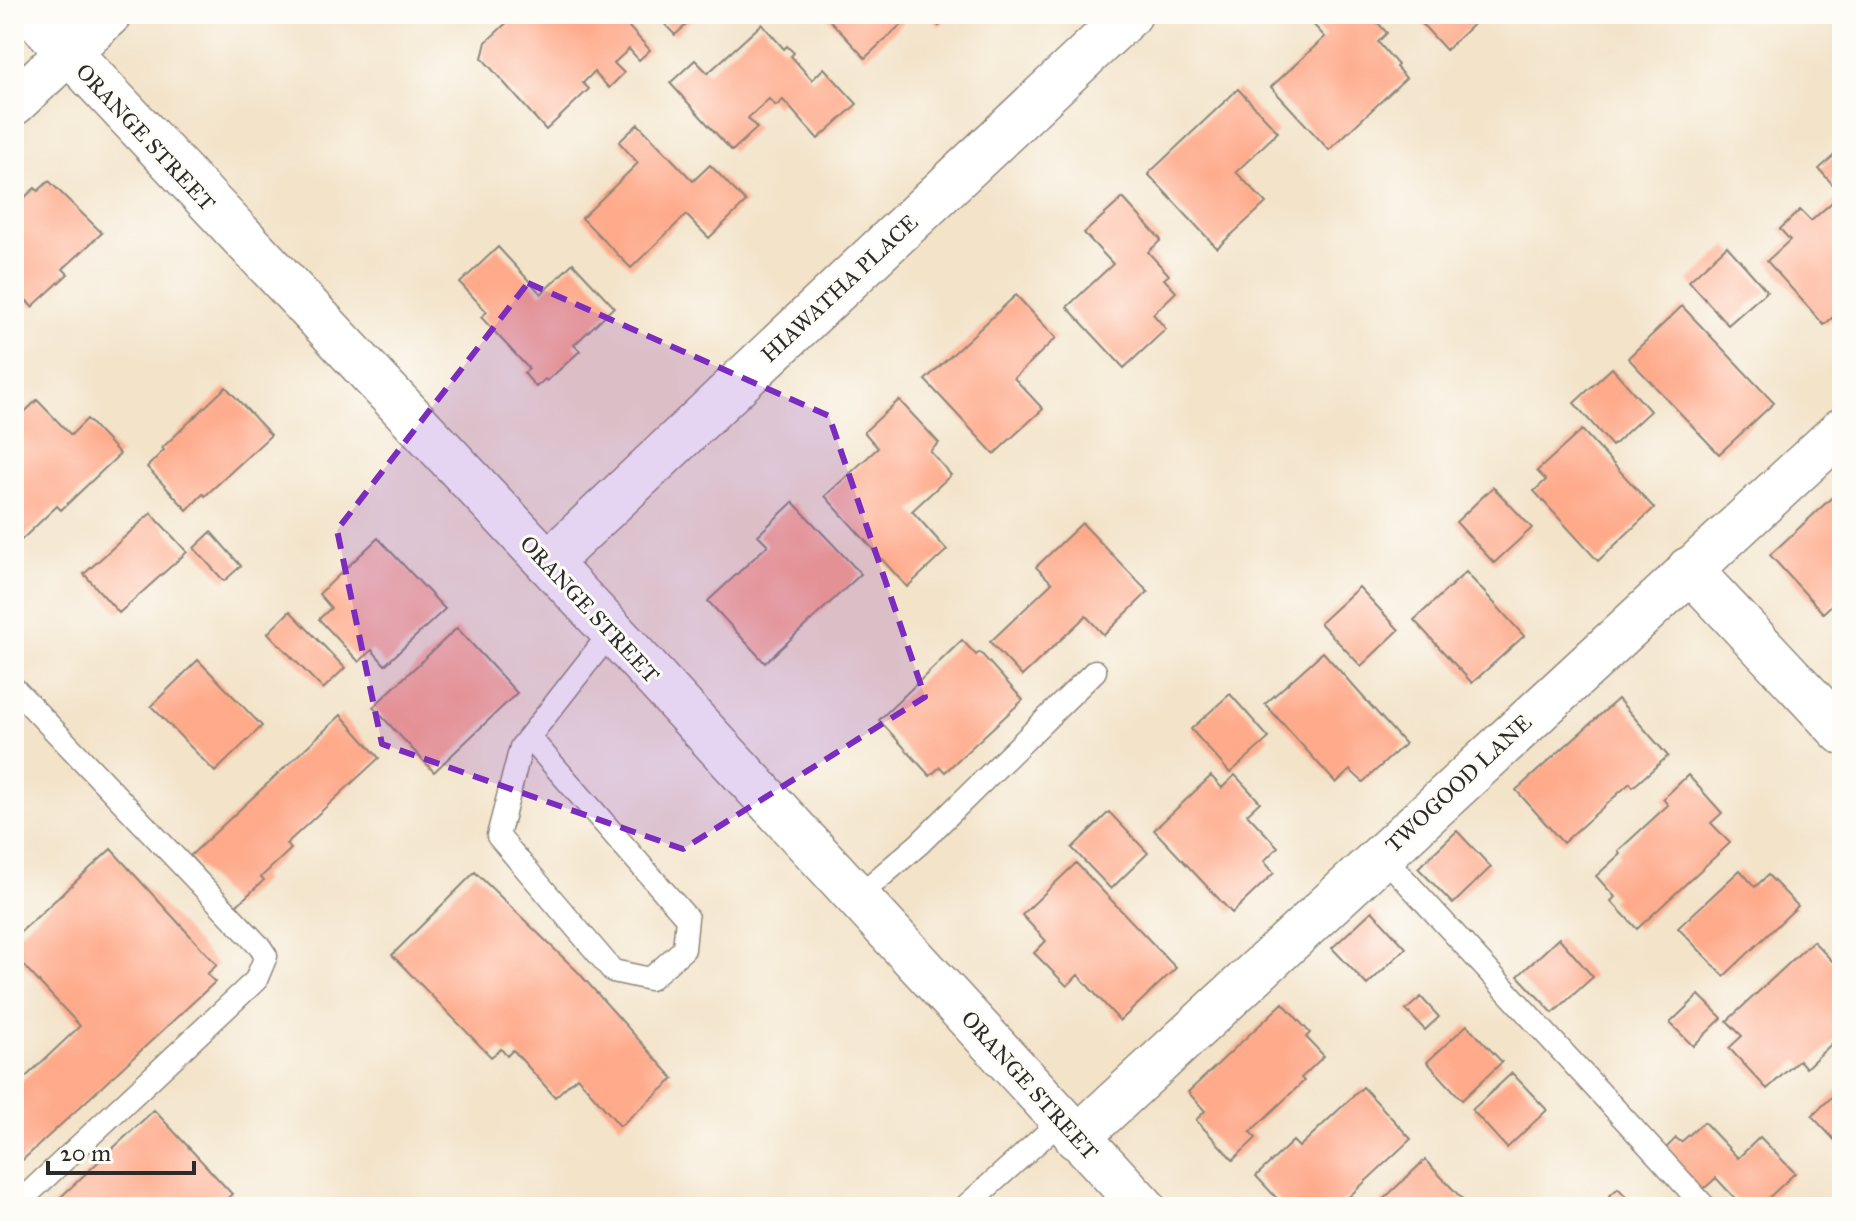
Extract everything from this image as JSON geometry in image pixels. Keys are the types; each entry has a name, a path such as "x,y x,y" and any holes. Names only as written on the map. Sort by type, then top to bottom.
{"street":[{"name":"ORANGE STREET","path":"33,14 612,631 1143,1207"},
{"path":"14,103 109,14"},
{"name":"HIAWATHA PLACE","path":"548,563 1130,14"},
{"name":"TWOGOOD LANE","path":"1069,1130 1381,854 1842,430"},
{"path":"1689,569 1842,732"}],"lane":[{"path":"529,737 687,918 684,949 650,979 613,971 498,836 521,747 612,631"},
{"path":"857,897 919,844 1095,671"},
{"path":"14,688 266,956 256,980 14,1207"},
{"path":"1381,854 1705,1207"},
{"path":"965,1207 1069,1130"}],"highlighted area":[{"path":"528,283 829,416 925,697 683,849 382,744 337,530"}],"building":[{"path":"516,14 607,14 614,21 619,16 650,50 639,60 629,49 614,63 624,73 609,88 594,72 583,83 589,89 546,130 482,58 486,42"},
{"path":"655,14 698,14 675,35"},
{"path":"824,14 904,14 908,18 865,58"},
{"path":"928,14 952,14 939,26"},
{"path":"1320,14 1370,14 1387,33 1378,42 1406,78 1329,150 1271,87 1325,37 1311,22"},
{"path":"1413,14 1484,14 1446,50"},
{"path":"762,24 784,49 787,46 794,53 791,56 812,80 824,68 857,104 818,139 783,100 776,106 769,99 748,118 757,128 732,151 670,83 695,60 708,73"},
{"path":"1238,89 1278,132 1236,172 1266,203 1217,248 1148,174"},
{"path":"638,124 693,181 710,165 746,202 709,238 686,215 631,268 582,218 638,163 619,142"},
{"path":"1842,148 1842,195 1819,169"},
{"path":"49,181 102,233 63,269 68,274 32,307 27,301 14,313 14,207 35,188 38,191"},
{"path":"1839,196 1842,199 1842,309 1824,325 1767,261 1790,240 1780,229 1800,210 1811,221"},
{"path":"1123,198 1161,240 1148,252 1169,275 1164,279 1176,292 1153,314 1166,329 1124,368 1067,307 1113,264 1084,233"},
{"path":"1727,246 1767,291 1728,325 1689,281"},
{"path":"498,247 541,294 573,263 614,307 574,345 580,351 536,387 524,373 529,369 481,317 487,312 460,283"},
{"path":"1016,295 1056,338 1014,378 1043,409 994,454 925,380"},
{"path":"1682,306 1774,403 1719,454 1628,358"},
{"path":"1612,368 1650,411 1612,446 1574,403"},
{"path":"226,387 271,435 187,510 147,467 164,450 162,448"},
{"path":"37,400 71,435 87,419 120,454 61,510 57,506 14,547 14,422"},
{"path":"899,400 939,443 930,451 951,475 912,511 947,550 907,587 825,496 878,448 864,432"},
{"path":"1582,430 1654,508 1598,561 1534,491 1546,480 1537,471"},
{"path":"1493,487 1532,528 1494,563 1456,522"},
{"path":"1842,488 1842,595 1823,613 1770,555"},
{"path":"793,502 861,574 765,663 708,601 768,545 758,535"},
{"path":"151,513 187,552 119,613 84,574"},
{"path":"1082,523 1148,592 1104,635 1086,616 1022,676 990,642 1052,583 1036,567"},
{"path":"211,532 241,566 224,581 194,548"},
{"path":"378,538 445,609 385,665 372,650 359,662 319,619 331,608 319,594"},
{"path":"1466,572 1524,636 1472,683 1414,620"},
{"path":"1359,587 1399,630 1361,666 1320,623"},
{"path":"290,611 345,668 323,689 268,633"},
{"path":"457,628 517,693 434,772 373,707"},
{"path":"962,640 976,655 980,652 1023,700 945,772 940,767 930,776 879,720"},
{"path":"1323,652 1405,744 1363,782 1350,770 1336,783 1265,704"},
{"path":"198,660 262,726 215,772 151,706"},
{"path":"1230,694 1269,738 1230,773 1191,729"},
{"path":"1618,699 1668,756 1633,787 1630,783 1563,843 1516,790"},
{"path":"341,715 379,758 286,844 291,849 235,907 190,856"},
{"path":"1235,775 1260,802 1247,814 1278,847 1264,861 1274,873 1232,913 1154,830 1211,776 1222,788"},
{"path":"1688,775 1722,813 1711,823 1730,843 1637,929 1611,901 1615,897 1596,876 1668,805 1663,799"},
{"path":"1109,812 1148,853 1111,889 1072,848"},
{"path":"1457,831 1491,867 1453,904 1418,868"},
{"path":"111,849 217,965 207,974 215,982 14,1168 14,1088 80,1026 14,955 14,938"},
{"path":"1076,863 1176,968 1120,1021 1078,975 1067,986 1034,953 1046,941 1022,915"},
{"path":"1740,870 1755,887 1768,875 1798,906 1724,976 1678,928"},
{"path":"475,872 578,972 674,1079 620,1126 577,1077 555,1097 513,1050 507,1056 501,1049 491,1057 392,955"},
{"path":"1372,911 1406,948 1367,985 1332,948"},
{"path":"1559,938 1593,977 1553,1013 1518,976"},
{"path":"1813,941 1842,971 1842,1034 1806,1068 1799,1060 1767,1089 1729,1048 1742,1036 1727,1021"},
{"path":"1699,995 1722,1018 1693,1046 1670,1023"},
{"path":"1421,997 1439,1017 1425,1030 1406,1010"},
{"path":"1283,1003 1310,1033 1306,1037 1324,1056 1301,1078 1304,1081 1250,1132 1256,1138 1233,1160 1196,1120 1205,1111 1188,1092"},
{"path":"1467,1025 1502,1062 1462,1100 1427,1062"},
{"path":"1512,1073 1547,1110 1507,1148 1472,1110"},
{"path":"1363,1087 1411,1139 1338,1207 1285,1207 1256,1176 1293,1141 1299,1147"},
{"path":"1842,1087 1842,1148 1812,1116"},
{"path":"154,1110 232,1194 218,1207 50,1207"},
{"path":"1704,1122 1738,1158 1760,1137 1795,1173 1759,1207 1743,1207 1716,1178 1698,1194 1662,1152 1676,1138 1681,1142"},
{"path":"1425,1160 1470,1207 1375,1207"},
{"path":"1618,1188 1636,1207 1598,1207"}]}
